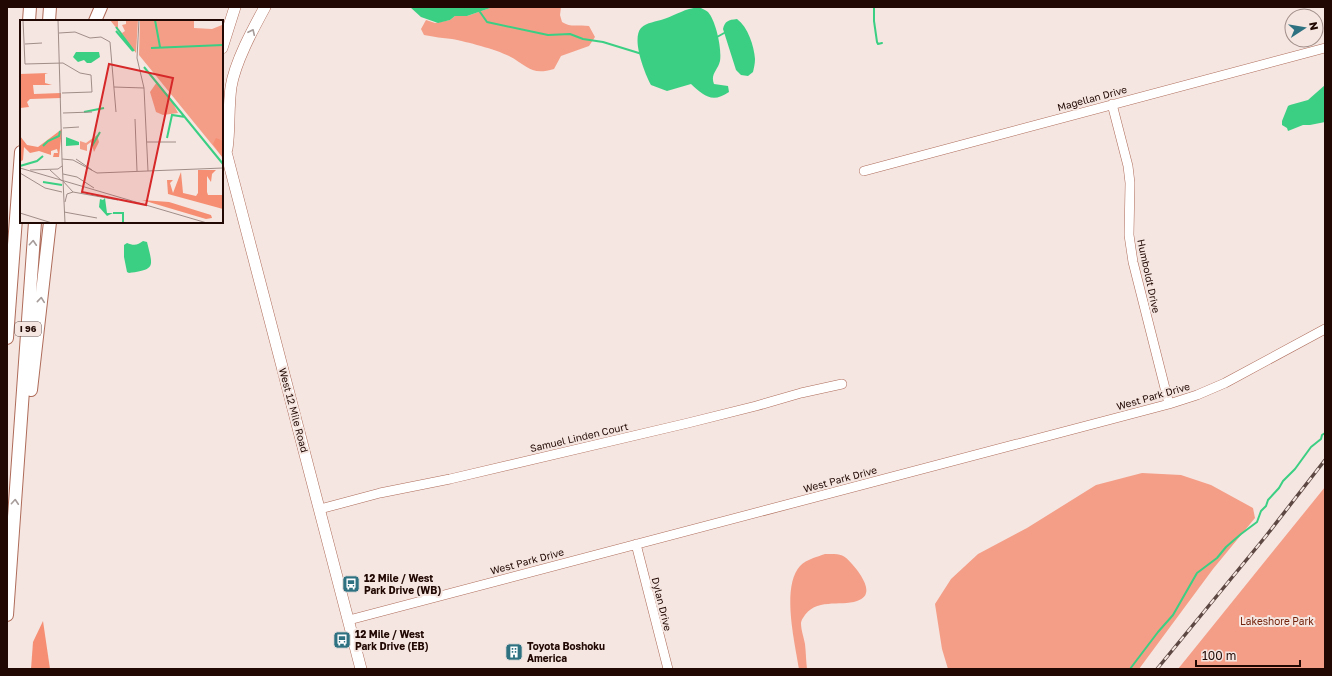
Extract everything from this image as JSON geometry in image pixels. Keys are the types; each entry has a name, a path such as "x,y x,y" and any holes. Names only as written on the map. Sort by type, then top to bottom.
{"highway":[{"path":"29,20 30,7"},
{"path":"49,20 50,7"},
{"path":"95,20 101,7"},
{"name":"I 96","path":"7,338 20,165"},
{"name":"I 96","path":"7,615 35,223"},
{"path":"20,435 30,399 50,223"}],"main road":[{"path":"223,46 235,7"},
{"name":"West 12 Mile Road","path":"226,152 231,85 240,57 265,7"},
{"path":"223,49 235,51 240,57"},
{"name":"West 12 Mile Road","path":"223,142 361,669"}],"street":[{"name":"Magellan Drive","path":"864,171 1325,48"},
{"name":"Humboldt Drive","path":"1112,104 1128,166 1130,183 1129,235 1132,255 1169,404"},
{"name":"West Park Drive","path":"349,620 1169,404 1225,384 1325,329"},
{"name":"Samuel Linden Court","path":"320,509 380,493 450,479 688,423 801,393 842,384"},
{"name":"Dylan Drive","path":"636,544 668,669"}],"green space":[{"path":"493,7 561,7 560,15 562,22 565,24 589,26 595,37 589,46 561,56 554,69 535,71 509,56 496,51 458,40 424,35 421,29 426,20 435,23 450,20 455,16 467,16"},
{"path":"1142,473 1181,475 1211,485 1253,508 1255,518 1213,569 1139,669 948,669 942,649 935,604 951,579 978,554 1027,528 1096,485"},
{"name":"Lakeshore Park","path":"1325,487 1325,669 1178,669"},
{"path":"825,554 840,555 849,560 865,584 866,594 863,598 857,601 850,603 821,605 808,611 801,623 805,644 807,669 799,669 791,616 791,587 794,575 800,566 809,560"}],"shaded area":[{"path":"410,7 493,7 467,16 455,16 450,20 438,23 421,17"},
{"path":"699,7 707,11 711,16 718,35 720,61 713,77 713,81 714,84 728,86 729,92 723,96 713,98 708,97 691,84 667,91 651,85 640,56 638,48 638,33 643,26 685,10"},
{"path":"737,19 741,22 752,43 755,61 753,72 748,76 741,75 736,70 723,29 727,21"},
{"path":"1325,85 1325,122 1303,125 1288,131 1287,128 1282,125 1282,121 1288,106 1308,100"},
{"path":"143,241 147,242 151,257 150,265 144,270 129,273 127,272 124,257 124,245 127,243 136,245"},
{"path":"43,621 50,669 31,669 33,642"}],"waterway":[{"path":"874,7 877,42 878,44 882,43"},
{"path":"480,12 487,22 548,35 570,34 583,39 603,42 642,54"},
{"path":"717,37 726,32"},
{"path":"1130,669 1173,615 1197,573 1217,558 1226,547 1257,522 1261,511 1266,506 1268,500 1295,469 1311,447 1321,439 1322,435 1325,433"}],"railway":[{"path":"1157,669 1266,536 1325,460"}],"place":[{"name":"12 Mile / West Park Drive (WB)","path":"351,584"},
{"name":"12 Mile / West Park Drive (EB)","path":"342,640"},
{"name":"Toyota Boshoku America","path":"514,652"}]}
